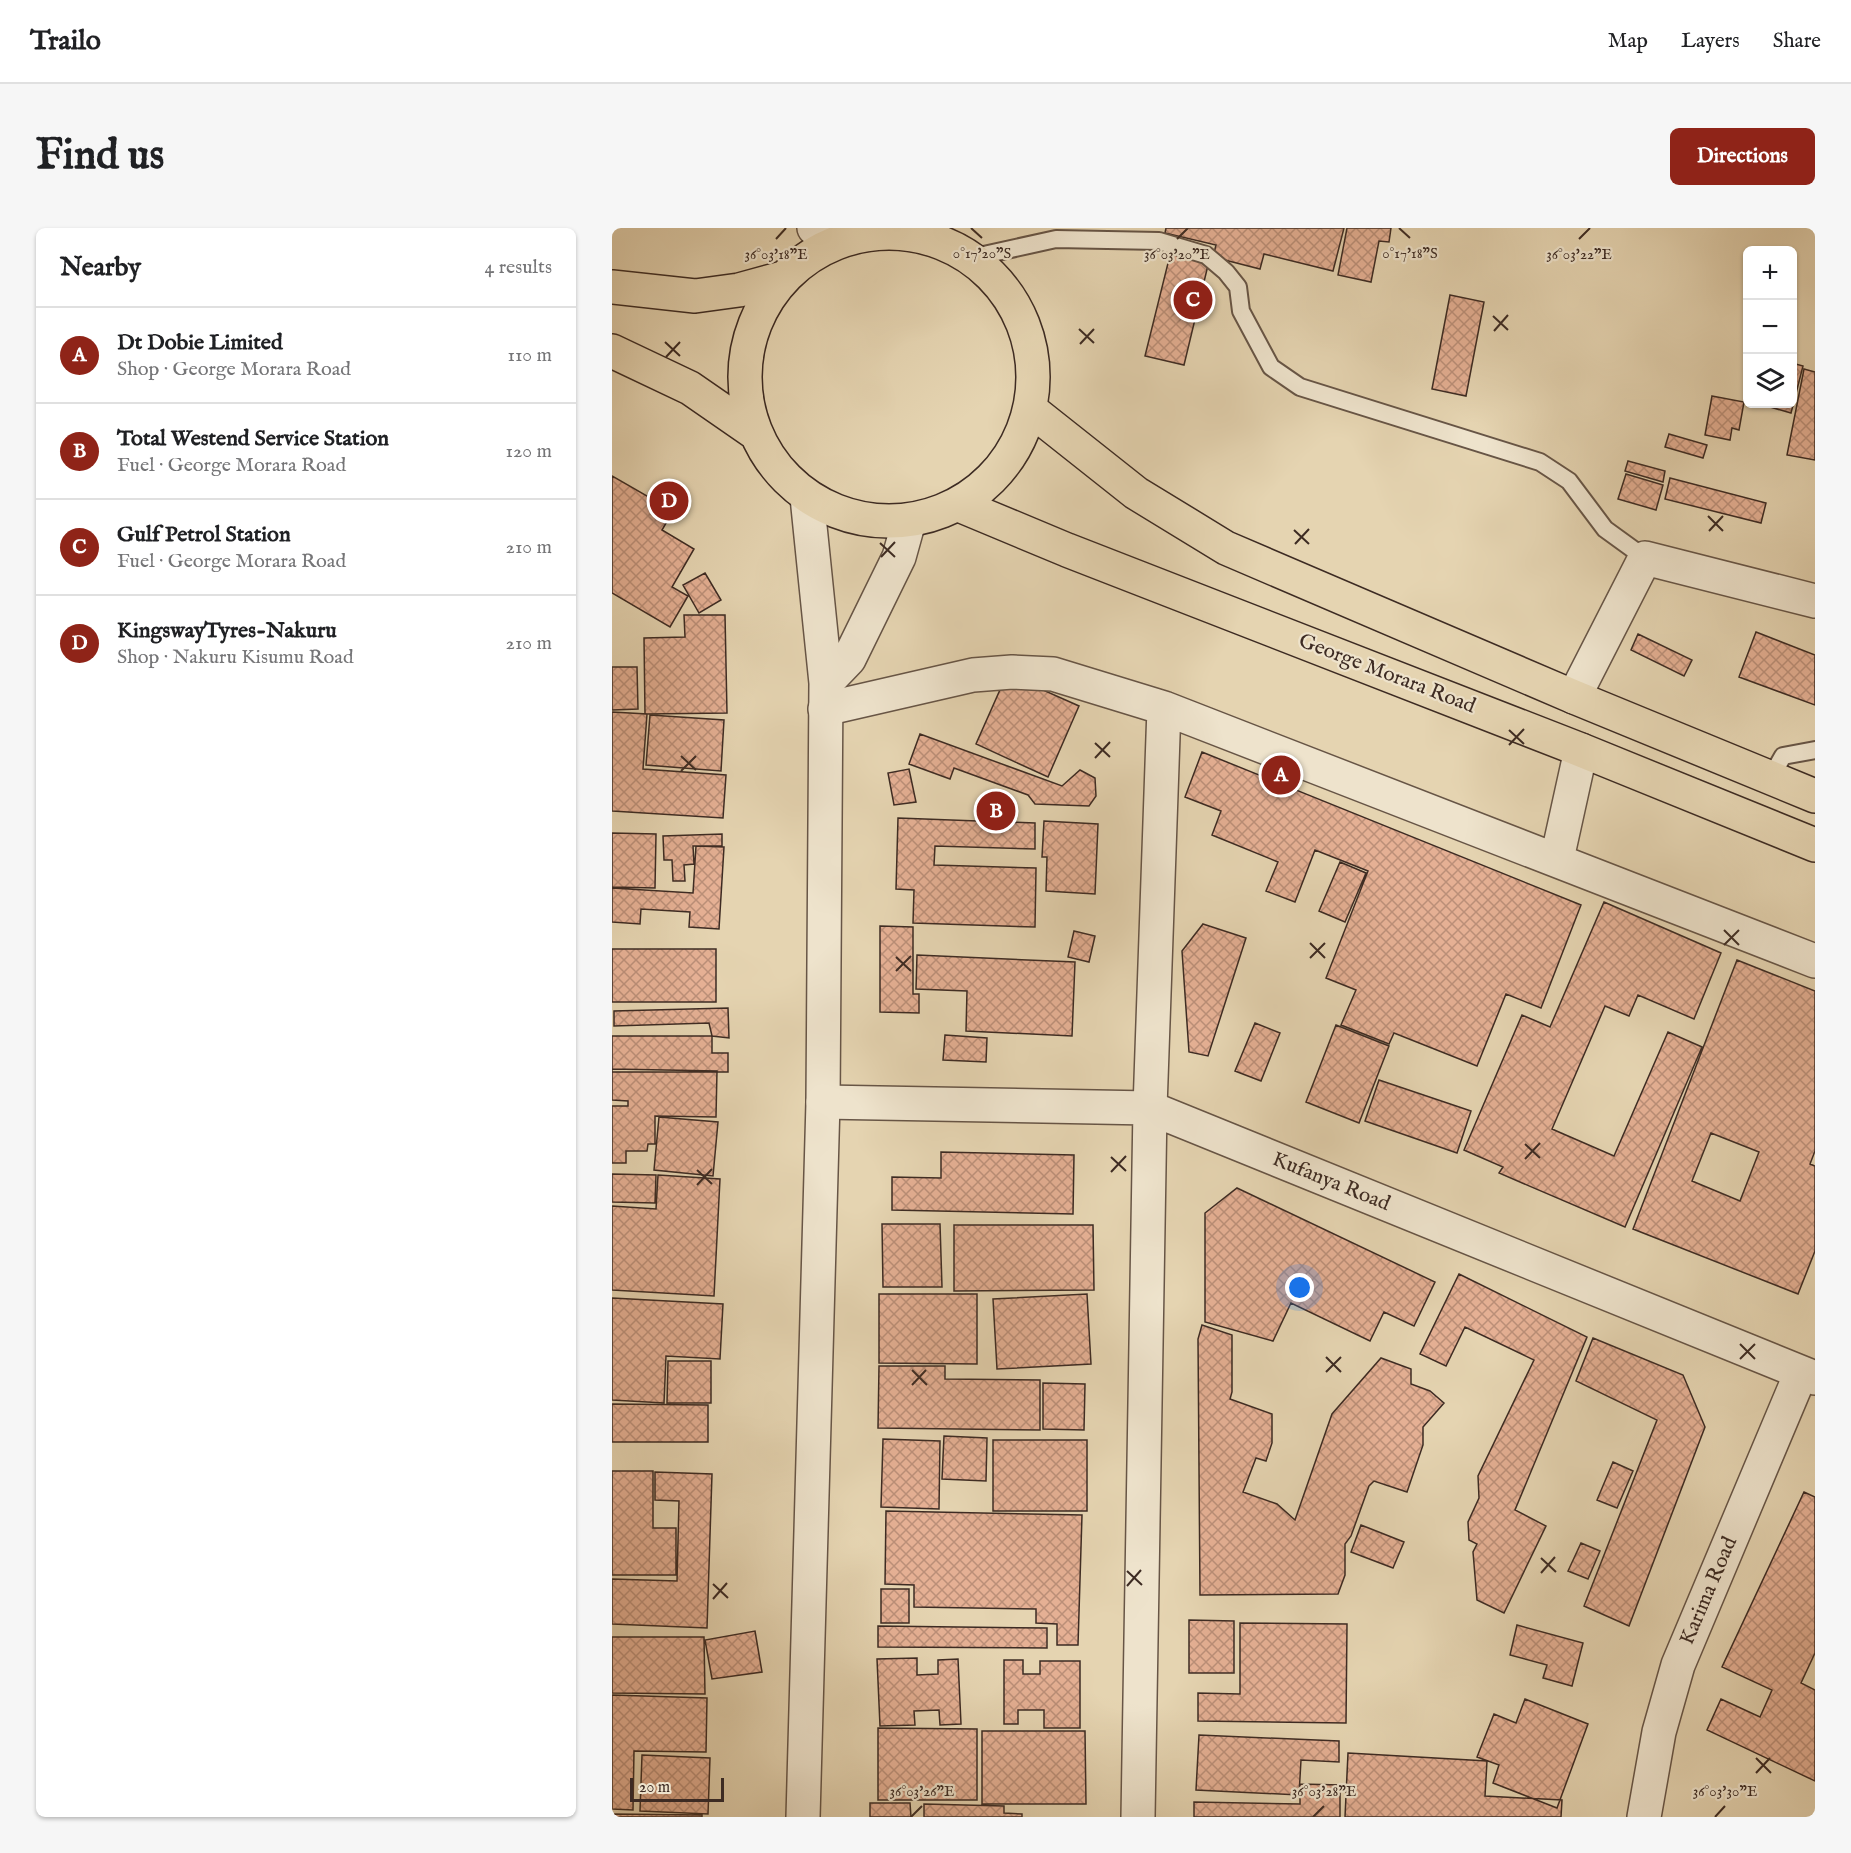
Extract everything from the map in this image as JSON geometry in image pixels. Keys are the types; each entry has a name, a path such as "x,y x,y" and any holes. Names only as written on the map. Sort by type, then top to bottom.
{"highway":[{"path":"881,232 930,234 970,258 1010,299 1032,352 1030,410 1017,448 992,480 959,505 909,521 856,518 807,497 776,469 755,433 744,379 753,324 783,278 811,255 853,235 881,232"},
{"path":"612,286 695,296 739,290 783,278"},
{"path":"612,351 690,388 755,433"},
{"path":"1030,410 1136,493 1226,548 1574,697 1815,796"},
{"name":"George Morara Road","path":"959,505 1067,550 1581,750 1815,845"}],"street":[{"path":"814,228 853,235"},
{"path":"803,1817 823,1102 826,696 807,497"},
{"path":"826,696 849,659 899,557 909,521"},
{"path":"1574,697 1645,558 1815,601"},
{"path":"826,696 973,675 1012,672 1053,674 1164,708 1815,961"},
{"path":"1138,1817 1150,1108 1164,708"},
{"path":"1557,859 1581,750"},
{"name":"Kufanya Road","path":"823,1102 1150,1108 1808,1376"},
{"name":"Karima Road","path":"1644,1817 1659,1732 1678,1665 1808,1376"}],"lane":[{"path":"970,258 1056,239 1159,241 1206,255 1226,272 1238,287 1241,311 1271,367 1300,387 1540,462 1569,481 1605,529 1645,558"},
{"path":"1771,777 1783,756 1815,750"}],"building":[{"path":"1166,228 1344,228 1333,271 1264,254 1260,269 1213,257 1216,245 1165,233"},
{"path":"1347,228 1391,228 1389,242 1379,241 1371,282 1338,275"},
{"path":"1171,251 1209,261 1184,365 1145,356"},
{"path":"1450,295 1484,302 1466,396 1432,389"},
{"path":"1797,364 1803,366 1797,390"},
{"path":"1804,369 1815,372 1815,460 1787,455"},
{"path":"1712,396 1743,402 1739,430 1732,428 1730,440 1705,435"},
{"path":"1774,408 1792,408 1791,413"},
{"path":"1669,434 1707,445 1703,458 1665,447"},
{"path":"1628,461 1665,471 1663,482 1625,471"},
{"path":"1626,474 1663,485 1656,510 1618,499"},
{"path":"612,476 673,511 662,530 694,549 672,587 688,596 670,627 612,593"},
{"path":"1670,478 1766,503 1761,523 1665,499"},
{"path":"705,573 721,600 699,613 683,585"},
{"path":"684,615 725,615 727,713 645,714 644,638 685,637"},
{"path":"1756,632 1815,655 1815,705 1739,677"},
{"path":"1638,634 1692,660 1684,676 1631,650"},
{"path":"612,667 637,667 638,709 612,710"},
{"path":"1007,674 1079,706 1048,777 976,744"},
{"path":"612,712 647,714 643,769 726,775 723,818 612,811"},
{"path":"650,715 724,720 721,771 646,765"},
{"path":"920,734 1062,786 1080,770 1095,778 1096,796 1089,806 1035,804 1028,795 954,768 950,779 909,764"},
{"path":"1202,752 1581,905 1541,1008 1506,994 1477,1066 1394,1033 1389,1044 1341,1025 1356,990 1326,978 1368,871 1315,850 1295,902 1266,891 1278,862 1212,835 1221,811 1185,797"},
{"path":"909,769 916,802 894,805 888,773"},
{"path":"898,818 1035,823 1035,849 935,846 934,865 1036,868 1035,927 913,923 914,890 896,889"},
{"path":"1044,821 1098,824 1095,894 1046,891 1047,857 1042,857"},
{"path":"612,833 656,834 655,888 612,887"},
{"path":"722,834 722,846 693,846 694,864 684,865 685,881 673,881 672,860 664,860 663,836"},
{"path":"696,846 724,847 719,929 689,927 690,912 641,909 640,924 612,922 612,888 693,893"},
{"path":"1340,862 1366,873 1345,922 1319,911"},
{"path":"1604,902 1721,953 1694,1019 1638,995 1629,1016 1605,1006 1552,1129 1614,1156 1668,1032 1702,1047 1625,1227 1499,1173 1503,1167 1464,1150 1522,1015 1550,1027"},
{"path":"1203,924 1246,938 1208,1056 1189,1052 1182,951"},
{"path":"880,926 913,927 913,994 919,994 919,1013 880,1012"},
{"path":"1074,931 1095,936 1089,962 1068,957"},
{"path":"612,949 716,949 716,1002 612,1002"},
{"path":"917,955 1075,962 1072,1036 966,1031 967,991 916,989"},
{"path":"1737,960 1815,991 1815,1151 1810,1164 1815,1166 1815,1251 1798,1294 1633,1229","holes":["1711,1133 1759,1152 1740,1201 1692,1181"]},
{"path":"728,1008 729,1038 712,1036 709,1023 614,1026 614,1011"},
{"path":"1255,1023 1280,1033 1261,1081 1235,1071"},
{"path":"1336,1025 1389,1046 1359,1123 1306,1102"},
{"path":"945,1035 987,1038 986,1062 943,1060"},
{"path":"612,1036 712,1036 712,1053 728,1053 728,1072 612,1072"},
{"path":"612,1069 717,1071 716,1117 655,1116 655,1144 648,1144 647,1151 626,1151 626,1163 612,1163 612,1106 628,1106 628,1101 612,1100"},
{"path":"1379,1080 1471,1111 1457,1153 1365,1121"},
{"path":"659,1117 718,1122 713,1176 654,1170"},
{"path":"941,1152 1074,1155 1073,1214 892,1210 892,1177 941,1178"},
{"path":"612,1174 656,1175 655,1203 612,1202"},
{"path":"658,1175 720,1179 714,1296 612,1290 612,1206 656,1209"},
{"path":"1237,1188 1435,1282 1414,1326 1384,1312 1370,1341 1291,1303 1273,1341 1205,1322 1205,1213"},
{"path":"882,1224 940,1224 942,1287 883,1287"},
{"path":"954,1225 1093,1225 1094,1290 954,1291"},
{"path":"1459,1274 1587,1337 1515,1510 1546,1526 1504,1613 1477,1600 1473,1552 1477,1544 1469,1540 1468,1522 1479,1498 1478,1476 1534,1360 1465,1327 1446,1366 1420,1354"},
{"path":"879,1294 977,1294 977,1364 879,1363"},
{"path":"1087,1294 1091,1364 997,1369 993,1299"},
{"path":"612,1298 723,1304 720,1359 666,1356 664,1403 612,1400"},
{"path":"1202,1325 1232,1335 1230,1399 1272,1414 1272,1443 1266,1461 1256,1458 1243,1492 1277,1504 1295,1520 1332,1414 1381,1358 1411,1369 1411,1384 1430,1391 1444,1403 1423,1427 1423,1445 1407,1492 1374,1481 1369,1486 1351,1536 1345,1544 1345,1575 1338,1594 1200,1595 1198,1339"},
{"path":"1593,1338 1683,1375 1705,1427 1629,1626 1584,1606 1657,1420 1576,1381"},
{"path":"668,1361 711,1361 711,1403 667,1403"},
{"path":"879,1366 945,1366 945,1379 1040,1380 1040,1430 878,1428"},
{"path":"1043,1383 1085,1384 1084,1430 1043,1429"},
{"path":"612,1404 708,1405 708,1442 612,1442"},
{"path":"944,1436 987,1438 986,1481 942,1479"},
{"path":"883,1439 940,1441 939,1509 881,1507"},
{"path":"993,1440 1087,1440 1087,1511 993,1511"},
{"path":"1613,1462 1633,1471 1617,1508 1597,1500"},
{"path":"612,1471 653,1471 653,1528 676,1528 676,1575 612,1575"},
{"path":"655,1472 712,1474 707,1628 612,1624 612,1579 677,1581 679,1501 655,1500"},
{"path":"1804,1492 1815,1497 1815,1653 1801,1683 1815,1690 1815,1781 1707,1730 1721,1699 1760,1717 1772,1690 1722,1667"},
{"path":"886,1511 1082,1515 1078,1645 1057,1645 1057,1624 1036,1623 1036,1609 914,1607 914,1585 885,1584"},
{"path":"1361,1525 1404,1542 1393,1568 1351,1552"},
{"path":"1581,1543 1600,1551 1588,1579 1568,1571"},
{"path":"881,1589 909,1589 909,1623 881,1623"},
{"path":"1189,1620 1234,1621 1234,1673 1189,1673"},
{"path":"1240,1623 1347,1624 1346,1723 1198,1721 1198,1693 1240,1694"},
{"path":"1517,1625 1583,1643 1572,1686 1543,1678 1547,1665 1510,1655"},
{"path":"878,1626 1047,1628 1047,1648 878,1647"},
{"path":"755,1631 762,1672 712,1679 705,1640"},
{"path":"612,1637 704,1637 705,1694 612,1693"},
{"path":"917,1658 917,1675 938,1674 938,1660 958,1659 961,1724 940,1725 939,1710 914,1711 915,1725 880,1726 877,1659"},
{"path":"1004,1660 1023,1660 1023,1674 1040,1674 1040,1661 1080,1661 1080,1728 1044,1728 1044,1710 1018,1710 1018,1724 1004,1724"},
{"path":"612,1695 707,1698 706,1752 634,1751 633,1810 612,1809"},
{"path":"1525,1699 1588,1724 1557,1808 1493,1783 1499,1765 1477,1757 1494,1714 1516,1723"},
{"path":"878,1728 977,1729 977,1800 878,1800"},
{"path":"982,1731 1085,1731 1086,1804 982,1804"},
{"path":"1199,1735 1339,1741 1339,1762 1301,1760 1299,1795 1196,1790"},
{"path":"1348,1753 1487,1761 1485,1796 1562,1800 1561,1817 1345,1817"},
{"path":"642,1755 710,1758 708,1814 640,1811"},
{"path":"1300,1784 1340,1785 1340,1817 1194,1817 1194,1802 1300,1804"},
{"path":"870,1803 910,1803 911,1817 870,1817"},
{"path":"924,1804 1004,1806 1004,1813 1022,1814 1022,1817 924,1817"},
{"path":"612,1814 702,1815 702,1817 612,1817"}],"place":[{"name":"Gulf Petrol Station","path":"1193,300"},
{"name":"KingswayTyres-Nakuru","path":"669,501"},
{"name":"Dt Dobie Limited","path":"1281,775"},
{"name":"Total Westend Service Station","path":"996,811"}]}
